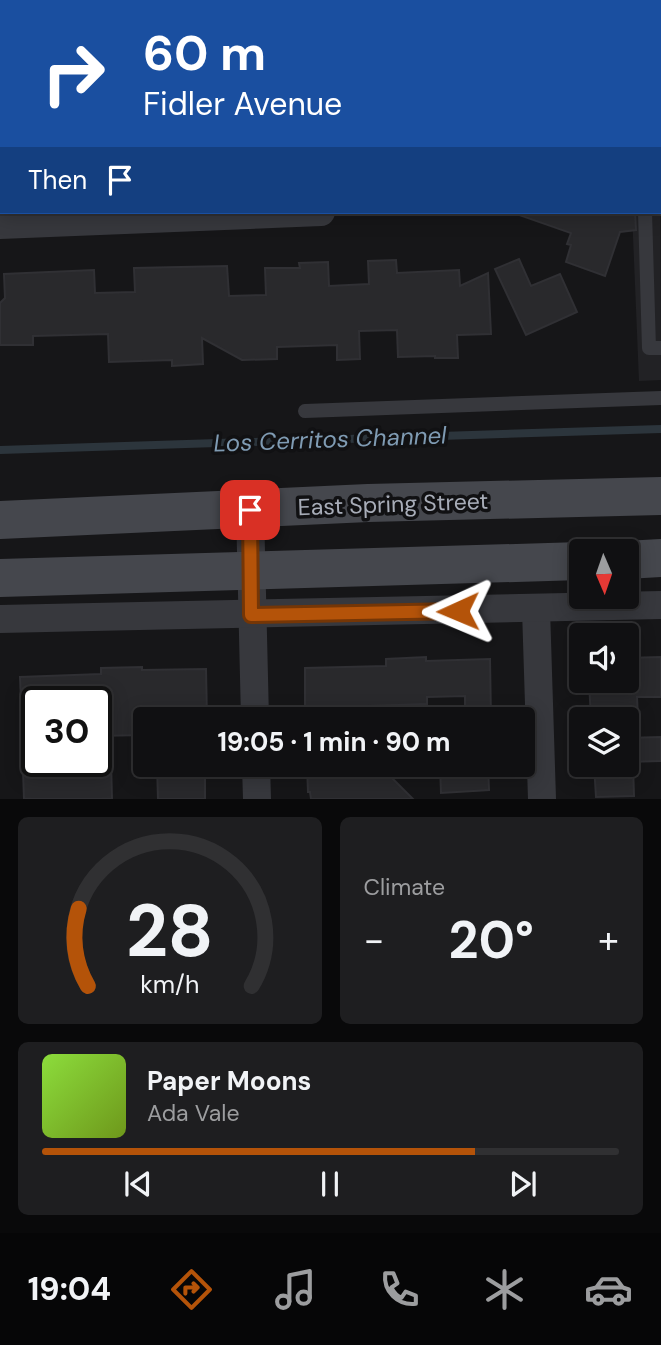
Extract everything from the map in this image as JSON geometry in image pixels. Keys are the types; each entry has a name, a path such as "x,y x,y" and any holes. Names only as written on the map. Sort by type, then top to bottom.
{"main road":[{"name":"East Spring Street","path":"0,520 368,503 661,496"},
{"path":"639,559 661,558"},
{"path":"0,578 569,561"}],"street":[{"path":"0,225 189,214"},
{"path":"250,510 255,707"},
{"path":"0,619 536,610 661,605"},
{"path":"536,610 542,799"},
{"path":"256,777 257,799"}],"lane":[{"path":"645,214 649,348 661,348"},
{"path":"305,411 661,398"}],"shaded area":[{"path":"632,214 660,214 661,380 639,381"}],"building":[{"path":"635,214 636,230 620,232 605,276 566,262 571,233 519,215"},
{"path":"519,259 531,286 560,274 577,312 526,335 495,269"},
{"path":"396,260 397,273 459,270 460,286 488,273 491,334 457,335 458,358 435,358 398,357 397,330 359,331 360,359 337,360 337,345 277,347 277,359 242,360 202,338 203,364 172,366 172,360 109,362 108,334 33,336 33,345 0,345 0,303 5,298 4,274 94,270 95,293 135,292 134,268 227,266 229,296 266,295 265,268 300,268 299,263 328,262 329,286 369,284 368,261"},
{"path":"661,657 661,697 637,697 637,707 590,707 590,693 639,693 639,658"},
{"path":"386,659 490,659 491,707 465,707 465,696 427,697 427,704 305,707 305,668 386,666"},
{"path":"101,668 206,669 207,707 133,707 133,735 112,736 112,686 21,686 21,702 20,677 101,674"},
{"path":"661,737 661,761 639,762 639,738"},
{"path":"23,777 111,777 112,799 24,799"},
{"path":"157,777 205,777 205,799 158,799"},
{"path":"307,777 391,777 413,799 311,799"},
{"path":"440,777 488,777 489,790 441,793"},
{"path":"595,777 633,777 634,796 596,797"}],"waterway":[{"name":"Los Cerritos Channel","path":"0,450 661,429"}],"route":[{"path":"250,510 251,615 458,611"}]}
